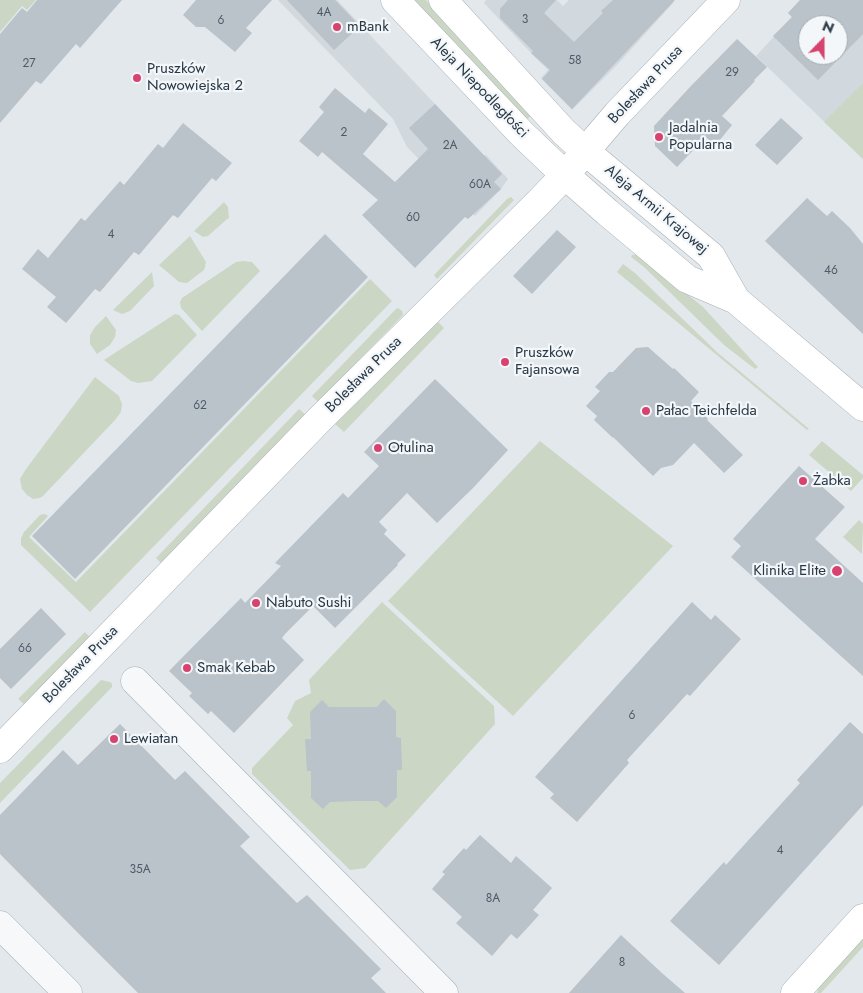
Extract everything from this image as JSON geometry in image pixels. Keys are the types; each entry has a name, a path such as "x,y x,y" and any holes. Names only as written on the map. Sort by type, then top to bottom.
{"street":[{"name":"Aleja Niepodległości","path":"395,0 522,134 565,175"},
{"name":"Aleja Niepodległości","path":"443,0 545,112 585,151"},
{"name":"Bolesława Prusa","path":"0,749 319,420 565,175 616,114 726,0"},
{"name":"Aleja Armii Krajowej","path":"585,151 711,256 736,300"},
{"name":"Aleja Armii Krajowej","path":"565,175 687,279 736,300 863,407"},
{"path":"135,681 444,993"},
{"path":"795,993 863,918"},
{"path":"0,925 68,993"}],"shaded area":[{"path":"278,0 337,0 508,179 475,216 407,147 393,119"},
{"path":"486,0 557,0 563,6 569,0 672,0 674,2 616,66 572,110 541,78 548,70 484,3"},
{"path":"800,0 863,0 863,159 756,56 792,17 788,13"}],"green space":[{"path":"0,0 36,0 27,10 22,6 0,32"},
{"path":"412,0 426,0 532,115 526,120"},
{"path":"863,83 863,159 824,122"},
{"path":"511,197 514,200 437,279 434,275"},
{"path":"224,202 228,207 229,218 208,236 203,237 194,231"},
{"path":"190,236 206,262 205,267 204,270 187,283 179,282 159,265"},
{"path":"638,254 703,307 758,367 755,369 724,345 644,267 631,257"},
{"path":"236,262 252,262 260,271 202,331 181,308 180,302 182,298"},
{"path":"623,264 635,273 718,353 809,429 807,430 617,272"},
{"path":"152,272 154,286 130,311 122,314 113,310"},
{"path":"370,279 392,301 90,612 21,545 21,538 24,532 40,515 45,514 48,516 29,537 76,582"},
{"path":"398,308 402,311 403,315 318,402 312,396"},
{"path":"175,314 179,315 197,335 152,381 138,383 131,381 104,360"},
{"path":"106,316 116,330 115,337 110,345 97,354 90,344 90,335"},
{"path":"436,320 444,328 344,432 335,424"},
{"path":"95,377 119,396 122,404 121,412 43,496 33,499 22,489 20,479"},
{"path":"299,409 306,415 162,564 156,558"},
{"path":"540,441 673,546 513,716 388,601"},
{"path":"822,441 863,475 863,478 851,491 809,455"},
{"path":"859,520 863,524 862,554 843,537"},
{"path":"382,602 494,706 495,724 365,868 350,870 252,774 252,768 293,725 287,718 295,701 311,693 309,680"},
{"path":"85,632 90,637 25,705 18,699"},
{"path":"101,680 110,682 112,687 0,803 0,783"},
{"path":"863,935 863,947 821,993 817,993 820,983"}],"building":[{"path":"37,0 122,0 80,48 76,44 41,84 36,81 0,123 0,34 22,8 27,12"},
{"path":"196,0 272,0 246,28 252,33 235,52 205,27 196,27 183,15"},
{"path":"287,0 335,0 360,26 334,50"},
{"path":"508,0 556,0 544,13 574,42 603,13 601,11 613,0 675,0 572,109 542,79 550,70 531,53 533,51 500,18 500,9"},
{"path":"800,0 863,0 863,34 848,49 848,15 798,15 798,60 773,36 792,17 788,13"},
{"path":"737,39 767,67 722,116 732,125 715,146 706,137 677,167 655,146 654,126"},
{"path":"803,65 833,65 818,80"},
{"path":"335,88 365,113 369,108 388,124 363,154 395,182 428,149 409,128 435,104 502,174 494,182 501,189 468,219 465,217 415,268 362,215 378,200 322,152 318,157 299,141 324,112 319,107"},
{"path":"781,118 803,138 777,165 755,145"},
{"path":"183,123 232,163 216,181 212,178 178,218 173,215 139,255 134,252 100,292 95,289 66,323 47,307 56,297 22,269 38,249 48,258 81,218 85,221 120,181 124,185 158,144 163,148"},
{"path":"807,198 827,216 832,211 863,244 863,334 765,241"},
{"path":"557,230 576,247 532,294 513,276"},
{"path":"325,234 368,277 75,579 32,536"},
{"name":"Pałac Teichfelda","path":"648,347 699,392 691,401 707,420 743,455 724,473 694,443 673,465 661,468 653,476 594,420 597,416 586,406 600,391 595,387 609,372 613,372 636,348"},
{"path":"435,379 508,450 437,523 407,493 379,522 387,530 384,534 406,555 335,628 313,606 285,634 282,638 304,660 234,733 211,711 208,714 189,696 192,693 169,671 241,598 245,603 281,566 275,563 343,493 348,498 379,466 364,452"},
{"path":"799,466 845,507 815,539 863,583 863,676 731,557 741,546 733,539"},
{"path":"692,602 711,620 715,615 741,639 690,696 687,694 627,760 629,763 577,822 550,798 554,794 535,777"},
{"path":"41,608 66,634 11,689 0,678 0,649"},
{"path":"384,699 396,711 396,737 401,738 402,770 397,770 397,797 386,808 378,801 356,801 330,802 323,809 311,798 311,771 307,771 305,739 311,739 310,712 322,700 329,707 377,707"},
{"path":"850,722 863,734 863,805 719,965 670,921 724,862 726,865 800,783 797,780"},
{"path":"120,724 175,780 185,771 250,837 240,846 297,903 307,895 381,969 371,978 386,993 138,993 78,933 0,854 0,815 63,750 78,765"},
{"path":"480,835 511,863 516,856 552,888 533,910 539,915 517,939 511,934 492,956 456,923 462,917 432,889 445,874 442,872 464,848 466,850"},
{"path":"621,935 663,974 685,993 569,993"}],"place":[{"name":"mBank","path":"337,27"},
{"name":"Pruszków Nowowiejska 2","path":"137,78"},
{"name":"Jadalnia Popularna","path":"659,137"},
{"name":"Pruszków Fajansowa","path":"505,362"},
{"name":"Pałac Teichfelda","path":"646,411"},
{"name":"Otulina","path":"378,448"},
{"name":"Żabka","path":"803,481"},
{"name":"Klinika Elite","path":"837,571"},
{"name":"Nabuto Sushi","path":"256,603"},
{"name":"Smak Kebab","path":"187,668"},
{"name":"Lewiatan","path":"114,739"}]}
